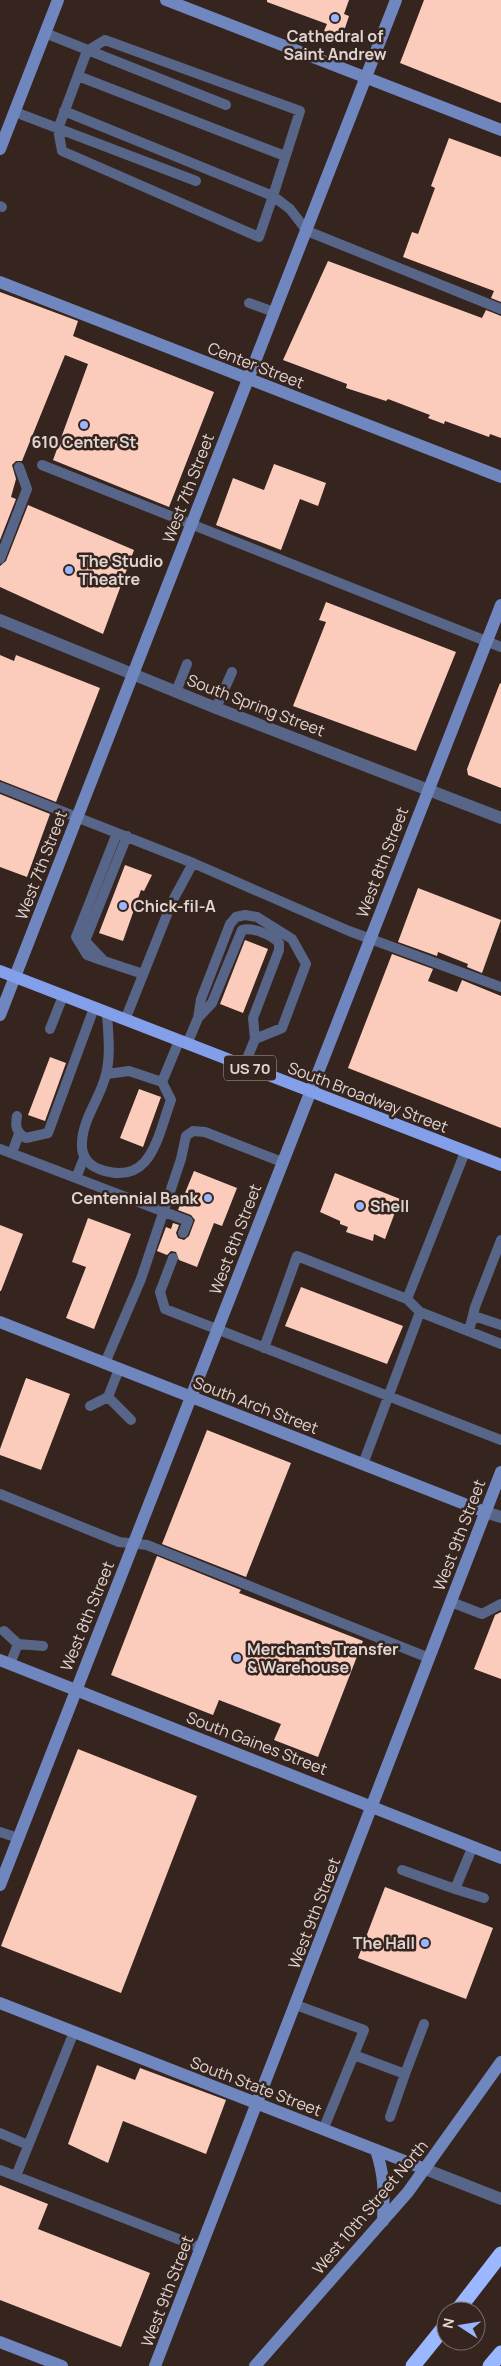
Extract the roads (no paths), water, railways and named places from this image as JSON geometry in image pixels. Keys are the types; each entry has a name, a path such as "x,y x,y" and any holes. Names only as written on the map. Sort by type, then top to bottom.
{"highway":[{"path":"465,2301 501,2254"},
{"path":"413,2366 436,2337"},
{"path":"490,2366 501,2353"}],"main road":[{"name":"South Broadway Street","path":"0,972 501,1165"}],"street":[{"path":"0,149 58,0"},
{"path":"166,0 501,130"},
{"name":"West 7th Street","path":"0,1015 396,0"},
{"name":"Center Street","path":"0,282 501,477"},
{"name":"West 8th Street","path":"0,1885 369,938 501,605"},
{"name":"South Spring Street","path":"0,620 216,708 501,818"},
{"name":"South Arch Street","path":"0,1322 485,1512 501,1516"},
{"name":"West 9th Street","path":"155,2366 501,1472"},
{"name":"South Gaines Street","path":"5,1662 501,1858"},
{"name":"South State Street","path":"0,2003 501,2199"},
{"name":"West 10th Street North","path":"255,2366 383,2221 425,2169 501,2062"},
{"path":"376,2150 383,2170 385,2188 383,2221"},
{"path":"0,2342 62,2366"}],"lane":[{"path":"45,33 226,105"},
{"path":"104,40 300,111 259,237 62,151 58,129 78,76 87,51 104,40"},
{"path":"78,76 285,156"},
{"path":"14,112 196,181"},
{"path":"64,112 272,196 290,209 307,230 501,309"},
{"path":"248,303 274,312"},
{"path":"42,465 191,526 234,546 501,647"},
{"path":"0,559 27,489 19,467"},
{"path":"176,692 187,664"},
{"path":"216,708 232,672"},
{"path":"0,787 193,863 369,938 501,987"},
{"path":"122,834 76,937 87,955 143,974"},
{"path":"125,1020 172,902 193,863"},
{"path":"198,1018 201,999 230,924 236,917 245,914 257,917 292,939 306,964 282,1028 255,1039"},
{"path":"162,1082 198,1018 212,1003 242,930 248,928 270,936 279,943 253,1018 255,1039 244,1066"},
{"path":"50,1029 63,996"},
{"path":"17,1116 15,1126 19,1134 26,1138 48,1133 94,1008"},
{"path":"76,1178 84,1158 82,1141 84,1133 107,1074 107,1013"},
{"path":"84,1158 93,1167 118,1174 129,1173 147,1161 171,1100 162,1082 130,1071 107,1074"},
{"path":"105,1363 141,1279 181,1159 182,1146 186,1136 193,1132 205,1132 282,1162"},
{"path":"12,1153 19,1134"},
{"path":"0,1149 188,1221 183,1233"},
{"path":"407,1299 466,1152"},
{"path":"469,1331 475,1307 501,1240"},
{"path":"264,1348 297,1256 407,1299 420,1312 501,1344"},
{"path":"174,1258 160,1292 165,1309 501,1440"},
{"path":"363,1464 420,1312"},
{"path":"474,1316 501,1326"},
{"path":"90,1406 108,1397 119,1369"},
{"path":"108,1397 131,1420"},
{"path":"0,1494 119,1542 147,1545 429,1658"},
{"path":"451,1602 482,1614 501,1604"},
{"path":"4,1630 18,1644 43,1646"},
{"path":"5,1662 18,1644"},
{"path":"0,1832 18,1838"},
{"path":"455,1889 473,1846"},
{"path":"402,1870 484,1898"},
{"path":"296,2005 364,2030 324,2130"},
{"path":"390,2117 424,2024"},
{"path":"16,2176 74,2032"},
{"path":"354,2055 406,2074"},
{"path":"0,2133 28,2145"},
{"path":"0,2170 201,2248"}],"place":[{"name":"Cathedral of Saint Andrew","path":"335,18"},
{"name":"610 Center St","path":"84,425"},
{"name":"The Studio Theatre","path":"69,570"},
{"name":"Chick-fil-A","path":"123,906"},
{"name":"Centennial Bank","path":"208,1198"},
{"name":"Shell","path":"360,1206"},
{"name":"Merchants Transfer & Warehouse","path":"237,1658"},
{"name":"The Hall","path":"425,1943"}]}
